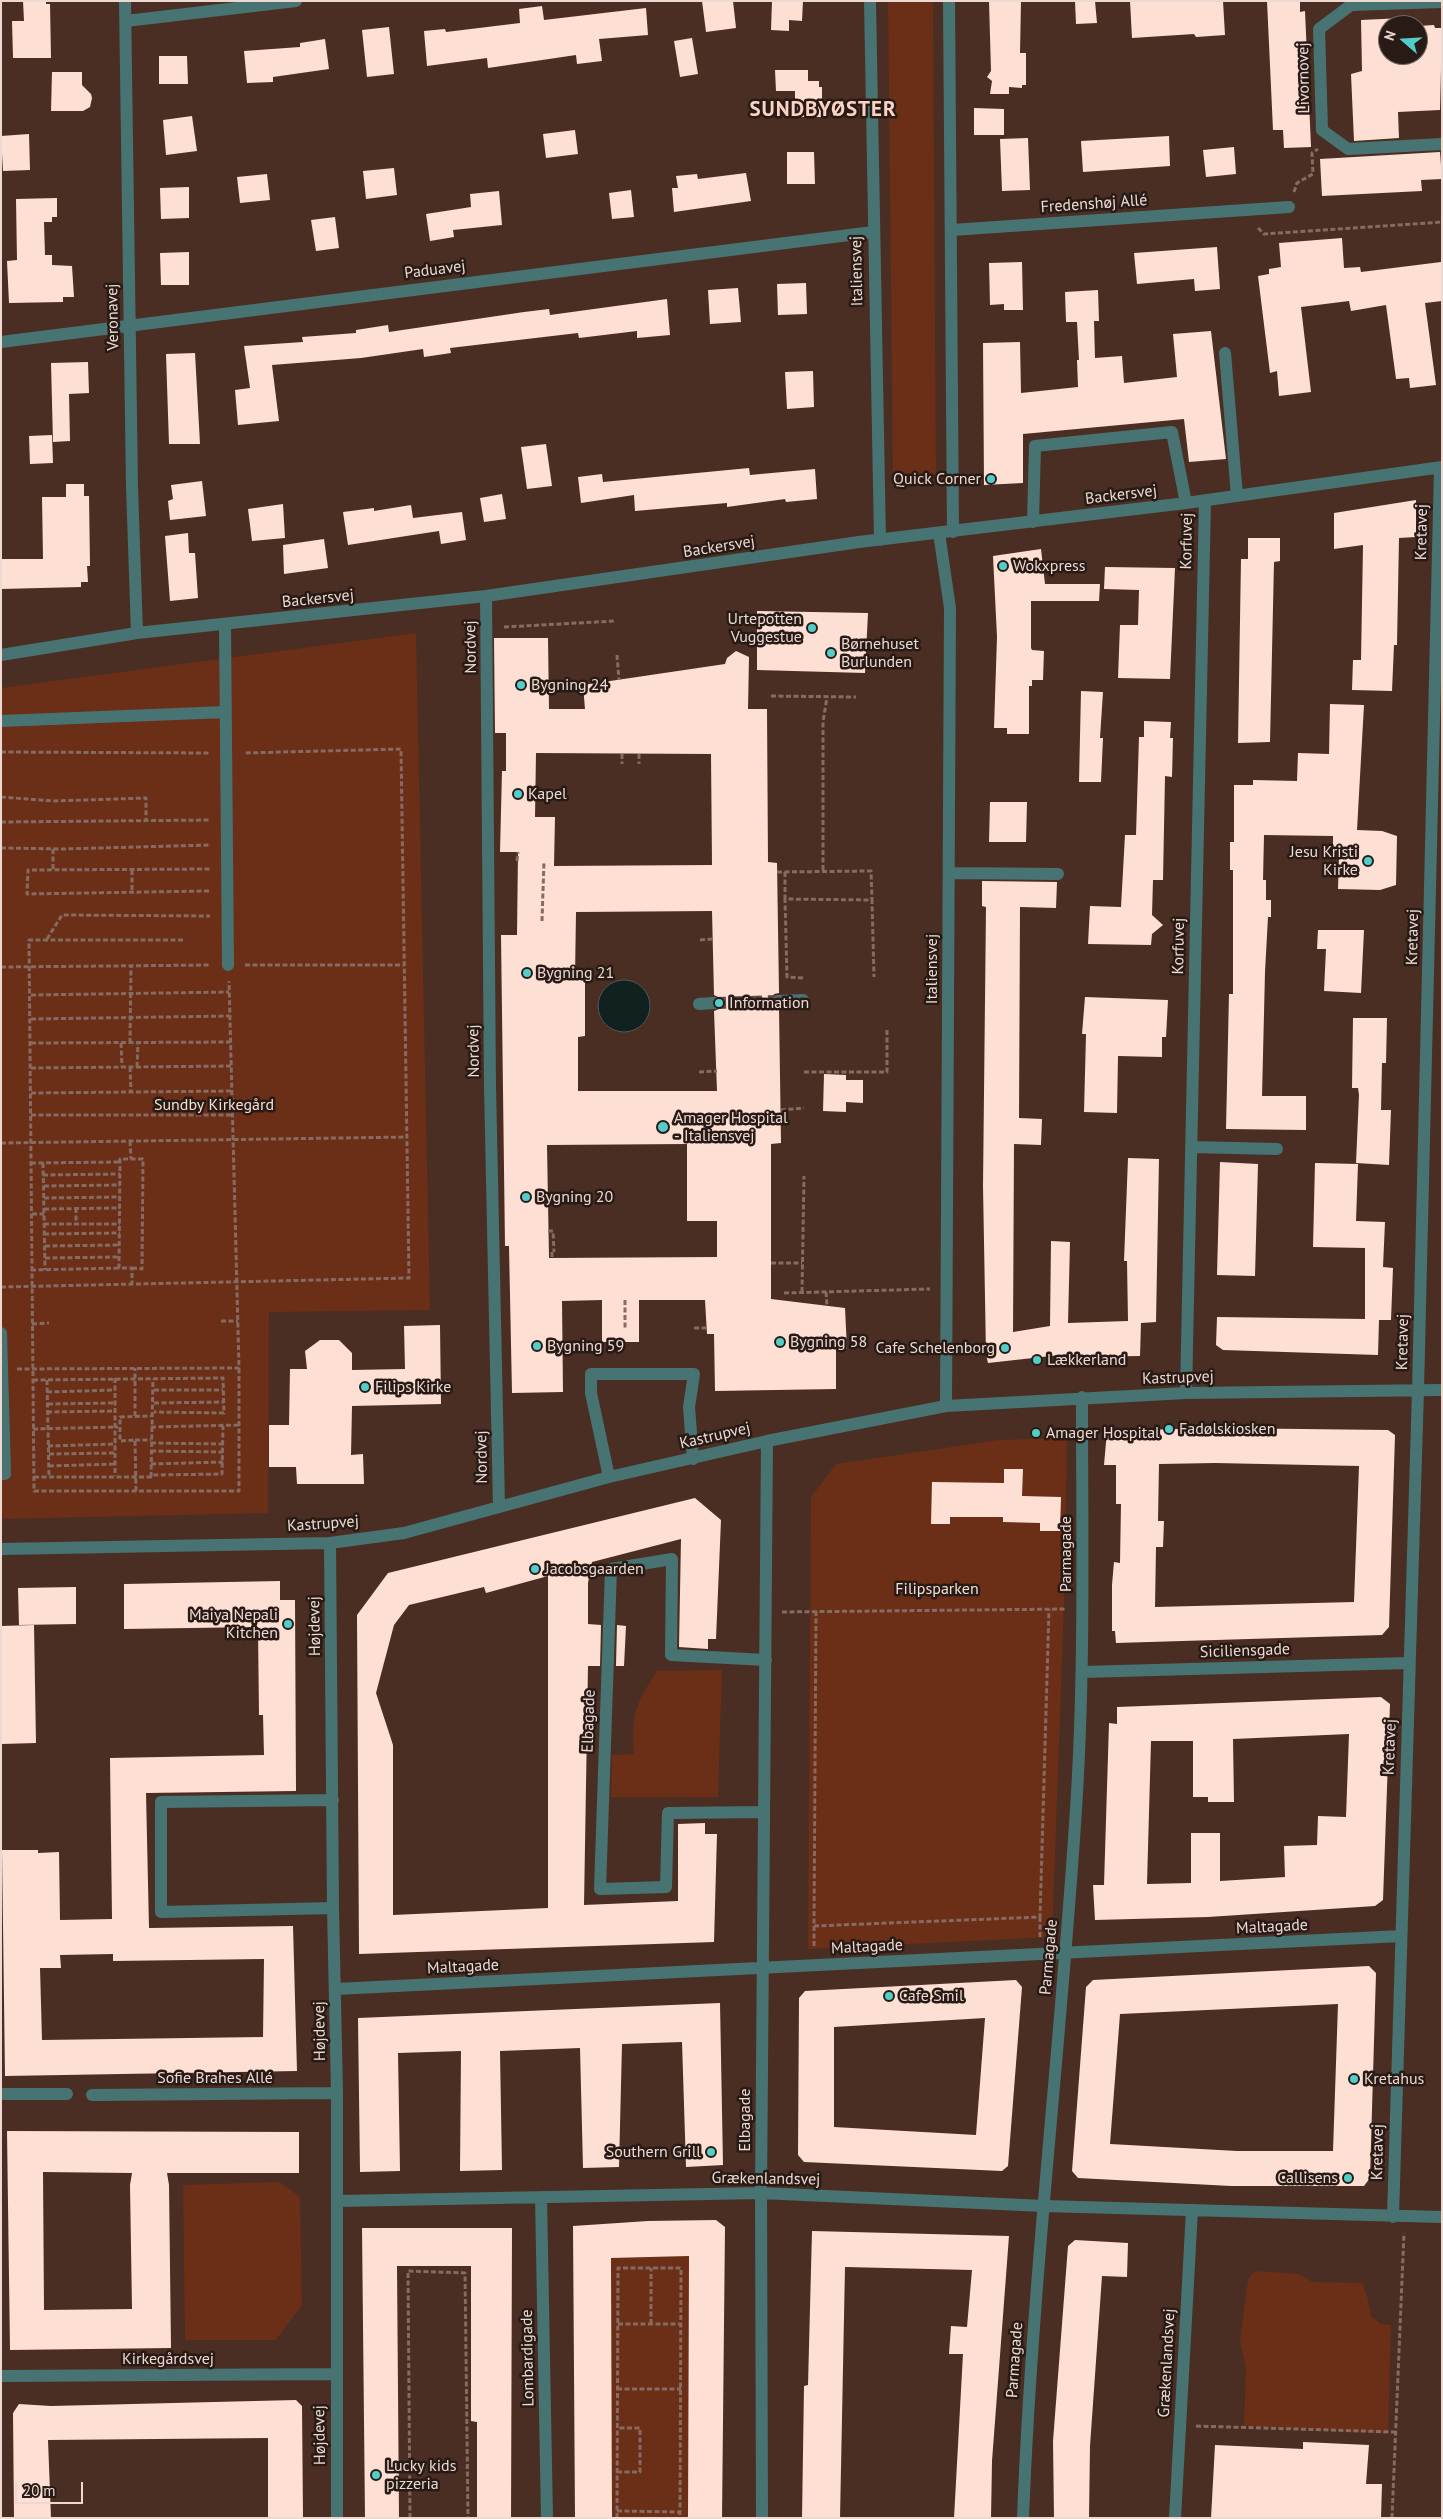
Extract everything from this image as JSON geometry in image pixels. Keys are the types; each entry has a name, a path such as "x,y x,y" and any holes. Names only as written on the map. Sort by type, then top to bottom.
{"street":[{"name":"Veronavej","path":"125,1 130,325 138,633"},
{"path":"126,21 296,1"},
{"name":"Italiensvej","path":"870,1 880,540"},
{"path":"949,1 953,532"},
{"name":"Livornovej","path":"1331,137 1322,130 1319,29 1351,5 1442,2"},
{"path":"1331,137 1348,149 1442,144"},
{"name":"Fredenshøj Allé","path":"952,230 1289,207"},
{"name":"Paduavej","path":"1,342 873,232"},
{"path":"1225,353 1237,496"},
{"path":"1033,522 1035,446 1172,432 1186,503"},
{"name":"Backersvej","path":"1,655 138,633 486,596 880,540 1186,503 1441,468"},
{"name":"Kretavej","path":"1398,2217 1401,1936 1418,1390 1441,468"},
{"name":"Korfuvej","path":"1186,1393 1204,500"},
{"name":"Italiensvej","path":"939,533 950,608 946,1406"},
{"name":"Nordvej","path":"486,596 491,1104 499,1506"},
{"path":"225,625 228,965"},
{"path":"1,721 226,712"},
{"path":"949,873 1058,874"},
{"path":"780,1001 803,1000"},
{"path":"699,1004 714,1004"},
{"path":"1191,1147 1277,1149"},
{"path":"1,1334 5,1474 1,1474"},
{"path":"609,1477 591,1393 591,1374 694,1374 689,1407 694,1459"},
{"name":"Kastrupvej","path":"1,1549 330,1543 404,1533 609,1477 767,1441 946,1406 1082,1397 1186,1393 1442,1390"},
{"name":"Parmagade","path":"1023,2518 1028,2400 1066,1954 1076,1806 1082,1672 1082,1397"},
{"name":"Elbagade","path":"762,2518 762,1968 767,1441"},
{"name":"Højdevej","path":"330,1543 338,2201 335,2374 337,2518"},
{"name":"Elbagade","path":"764,1812 668,1813 666,1887 600,1890 611,1569 672,1559 671,1655 766,1660"},
{"name":"Siciliensgade","path":"1082,1672 1409,1663"},
{"path":"333,1800 161,1802 161,1912 333,1908"},
{"name":"Maltagade","path":"336,1989 1401,1936"},
{"name":"Sofie Brahes Allé","path":"92,2095 337,2093"},
{"path":"1,2094 67,2094"},
{"name":"Grækenlandsvej","path":"338,2201 761,2193 1044,2206 1442,2217"},
{"name":"Lombardigade","path":"542,2197 547,2518"},
{"name":"Grækenlandsvej","path":"1175,2518 1192,2210"},
{"name":"Kirkegårdsvej","path":"1,2376 335,2374"}],"path":[{"path":"1289,207 1297,183 1313,174 1312,153 1331,137"},
{"path":"1238,210 1264,234 1442,222"},
{"path":"486,627 615,621"},
{"path":"617,655 619,680"},
{"path":"771,696 856,697"},
{"path":"823,870 823,722 827,697"},
{"path":"1,752 226,753 402,749 409,1278 1,1288"},
{"path":"622,754 622,764"},
{"path":"638,754 639,764"},
{"path":"1,797 54,801 146,798 146,821"},
{"path":"1,822 227,820"},
{"path":"1,848 53,849 227,845"},
{"path":"53,849 53,870"},
{"path":"517,861 518,852"},
{"path":"542,921 544,861"},
{"path":"228,869 28,870 27,894 228,891"},
{"path":"132,870 132,892"},
{"path":"778,872 823,870 871,871 874,977"},
{"path":"785,872 787,977 803,978"},
{"path":"785,899 872,900"},
{"path":"47,940 62,916 228,916"},
{"path":"700,940 713,939"},
{"path":"183,940 29,940 31,967 31,1287 34,1491 239,1491 239,1368 228,965"},
{"path":"1,967 405,965"},
{"path":"130,1043 131,966"},
{"path":"31,995 229,992"},
{"path":"31,1019 230,1016"},
{"path":"804,1072 887,1072 887,1028"},
{"path":"31,1043 231,1042"},
{"path":"121,1043 122,1067"},
{"path":"137,1067 138,1043"},
{"path":"31,1068 232,1066"},
{"path":"130,1067 131,1092"},
{"path":"699,1072 717,1071"},
{"path":"31,1093 232,1091"},
{"path":"780,1110 804,1108"},
{"path":"31,1115 233,1116"},
{"path":"1,1143 407,1137"},
{"path":"130,1141 131,1159"},
{"path":"31,1163 120,1162 120,1159 142,1159 142,1269 32,1270"},
{"path":"119,1268 120,1162"},
{"path":"43,1163 45,1270"},
{"path":"43,1175 120,1174"},
{"path":"802,1292 804,1176"},
{"path":"44,1186 120,1185"},
{"path":"44,1198 120,1197"},
{"path":"76,1208 76,1224"},
{"path":"44,1209 120,1208"},
{"path":"32,1214 44,1214"},
{"path":"44,1224 120,1224"},
{"path":"548,1231 553,1231 552,1258"},
{"path":"44,1234 120,1233"},
{"path":"45,1246 120,1245"},
{"path":"45,1258 119,1257"},
{"path":"771,1263 802,1263"},
{"path":"132,1268 132,1284"},
{"path":"784,1293 946,1288"},
{"path":"826,1292 827,1306"},
{"path":"625,1300 625,1328"},
{"path":"221,1320 238,1321"},
{"path":"32,1324 49,1323"},
{"path":"694,1328 707,1328"},
{"path":"135,1368 135,1416"},
{"path":"2,1369 239,1368"},
{"path":"115,1378 116,1411 120,1440 223,1444"},
{"path":"33,1380 223,1378 224,1413 152,1414 120,1417 116,1444 115,1476"},
{"path":"151,1477 151,1427 154,1379"},
{"path":"46,1380 49,1476"},
{"path":"47,1392 115,1390"},
{"path":"154,1390 223,1390"},
{"path":"154,1403 224,1402"},
{"path":"48,1404 116,1403"},
{"path":"48,1412 116,1411"},
{"path":"151,1427 239,1425"},
{"path":"34,1477 151,1477 154,1475 222,1474 223,1426"},
{"path":"33,1429 118,1427"},
{"path":"135,1440 136,1491"},
{"path":"48,1446 116,1444"},
{"path":"151,1451 223,1452"},
{"path":"49,1454 116,1453"},
{"path":"151,1464 223,1462"},
{"path":"49,1466 116,1464"},
{"path":"816,1611 814,1926 1040,1917 1049,1609"},
{"path":"766,1612 1082,1609"},
{"path":"1392,2518 1396,2432 1398,2217"},
{"path":"617,2518 618,2268 681,2268 680,2518"},
{"path":"651,2268 651,2324"},
{"path":"410,2518 408,2272 465,2273 468,2518"},
{"path":"618,2324 681,2324"},
{"path":"618,2389 681,2389"},
{"path":"1180,2425 1396,2432"},
{"path":"617,2472 640,2472 640,2428 618,2428"},
{"path":"617,2512 680,2512"}],"green space":[{"path":"888,1 933,1 936,477 893,478"},
{"name":"Sundby Kirkegård","path":"416,633 430,1310 269,1312 268,1513 1,1519 1,688"},
{"name":"Filipsparken","path":"1067,1438 1064,1606 1052,1937 808,1949 811,1497 836,1464 999,1440"},
{"path":"722,1670 718,1797 611,1797 612,1755 634,1754 633,1729 636,1710 657,1671"},
{"path":"280,2182 300,2197 302,2305 276,2340 185,2340 183,2185"},
{"path":"689,2256 688,2518 612,2518 611,2258"},
{"path":"1254,2271 1298,2274 1313,2282 1362,2283 1368,2299 1371,2316 1381,2324 1391,2325 1388,2434 1244,2426 1246,2370 1240,2340 1248,2280"}],"shaded area":[{"path":"624,980 634,982 642,988 648,996 650,1006 648,1016 642,1024 634,1030 624,1032 614,1030 606,1024 600,1016 598,1006 600,996 606,988 614,982"}],"building":[{"path":"23,1 46,1 46,4 50,4 51,58 13,58 12,21 24,21"},
{"path":"702,1 733,1 736,28 706,32"},
{"path":"772,1 803,1 802,21 789,20 789,31 771,30"},
{"path":"989,1 1021,1 1020,53 1026,53 1026,85 1022,85 1022,88 1009,87 1009,94 990,94 992,81 987,77 991,71"},
{"path":"1075,1 1095,1 1097,23 1076,24"},
{"path":"1130,1 1223,1 1225,35 1196,37 1194,34 1132,38"},
{"path":"1267,1 1300,1 1300,12 1305,11 1311,147 1284,148 1283,130 1273,130"},
{"path":"542,6 544,20 646,8 648,35 599,39 602,61 577,64 576,55 488,68 487,58 427,66 424,31 445,29 446,32 520,23 519,9"},
{"path":"1378,19 1378,65 1428,65 1428,25 1442,28 1440,110 1398,112 1399,138 1354,141 1351,74 1362,71 1361,20"},
{"path":"389,27 394,74 367,77 362,30"},
{"path":"692,38 698,74 680,77 674,41"},
{"path":"325,39 329,69 273,77 273,82 247,83 244,51 300,47 300,43"},
{"path":"159,56 187,56 188,84 159,84"},
{"path":"775,70 808,70 808,81 819,81 819,87 822,87 822,117 795,117 795,91 776,91"},
{"path":"52,72 82,72 82,85 91,94 92,98 90,107 83,111 51,111"},
{"path":"974,108 1004,109 1004,135 974,135"},
{"path":"192,116 197,151 166,155 163,120"},
{"path":"575,130 578,154 546,158 543,134"},
{"path":"29,134 30,170 3,171 1,136"},
{"path":"1169,136 1170,166 1083,172 1081,141"},
{"path":"1028,138 1030,190 1002,191 1000,139"},
{"path":"1234,147 1236,174 1206,177 1203,150"},
{"path":"787,152 814,152 815,184 787,184"},
{"path":"1440,152 1442,179 1421,180 1422,191 1322,196 1320,159"},
{"path":"394,168 397,195 366,199 363,171"},
{"path":"746,173 751,201 674,212 672,188 678,188 676,176 697,174 698,179"},
{"path":"267,174 270,200 240,203 237,177"},
{"path":"189,187 189,218 161,219 160,188"},
{"path":"631,190 634,217 612,219 609,193"},
{"path":"499,191 502,225 453,230 454,237 430,241 426,214 471,207 470,194"},
{"path":"57,198 57,217 52,217 52,222 44,222 45,255 52,255 52,265 72,266 74,297 63,297 63,302 9,303 7,261 17,260 16,199"},
{"path":"335,217 339,248 316,251 311,220"},
{"path":"1342,238 1344,268 1360,267 1361,272 1441,262 1442,301 1425,303 1436,385 1410,388 1409,378 1396,379 1386,305 1351,311 1349,301 1301,307 1311,392 1279,396 1277,371 1270,373 1258,276 1269,274 1269,269 1281,267 1279,243"},
{"path":"1217,247 1220,289 1195,291 1194,279 1137,284 1134,253"},
{"path":"189,252 189,285 161,285 160,253"},
{"path":"1022,262 1023,310 1004,310 1004,304 990,305 989,263"},
{"path":"806,283 807,314 778,315 777,284"},
{"path":"738,288 741,322 710,324 708,290"},
{"path":"1098,290 1099,321 1094,321 1095,358 1122,356 1124,383 1177,377 1173,334 1211,331 1226,459 1189,462 1184,419 1023,434 1023,483 984,485 983,343 1020,342 1021,393 1078,387 1077,322 1066,322 1065,292"},
{"path":"667,299 670,335 637,338 637,331 579,338 578,333 450,348 451,353 424,357 423,349 361,358 272,365 279,421 238,425 235,390 250,388 244,346 303,342 302,337 356,333 356,330 388,325 389,332 549,309 550,315"},
{"path":"195,353 200,444 169,444 166,354"},
{"path":"88,362 89,393 69,394 70,441 53,442 51,363"},
{"path":"813,371 814,407 787,409 785,372"},
{"path":"52,435 53,463 30,464 29,436"},
{"path":"546,444 552,486 527,489 521,447"},
{"path":"749,468 750,475 815,469 817,499 786,502 785,499 727,507 727,503 635,511 634,495 581,503 578,477 602,474 603,482"},
{"path":"202,481 206,516 170,520 168,501 173,499 171,485"},
{"path":"66,484 84,484 84,496 89,496 90,566 87,566 88,582 81,582 81,587 1,589 1,559 43,559 42,497 66,497"},
{"path":"502,494 506,519 484,522 480,498"},
{"path":"1416,500 1416,537 1399,538 1397,645 1394,645 1392,691 1352,690 1353,660 1361,660 1363,545 1334,549 1334,513"},
{"path":"283,504 285,538 252,541 248,509"},
{"path":"411,505 413,518 462,512 466,540 441,544 439,531 348,545 343,512 374,508 374,511"},
{"path":"188,533 189,553 195,553 198,598 170,601 165,536"},
{"path":"1248,538 1280,538 1280,561 1274,562 1270,742 1238,743 1241,559 1248,559"},
{"path":"324,539 328,568 284,574 283,545"},
{"path":"1041,549 1045,584 1100,584 1099,601 1031,601 1031,648 1032,650 1044,651 1043,680 1032,680 1032,686 1029,686 1029,734 1007,734 1007,728 994,728 997,637 993,556"},
{"path":"1105,567 1175,568 1170,679 1118,678 1120,625 1138,625 1139,590 1104,589"},
{"name":"Urtepotten Vuggestue","path":"757,611 868,613 865,673 757,670"},
{"path":"494,638 548,638 549,709 585,709 583,685 725,664 727,658 736,651 749,657 748,709 767,709 768,862 777,863 779,993 774,994 771,1001 772,1006 779,1009 781,1143 771,1144 771,1299 845,1308 847,1349 836,1350 836,1389 715,1391 714,1334 707,1334 705,1300 639,1300 639,1342 602,1342 602,1300 562,1301 563,1392 512,1393 509,1246 505,1246 501,935 517,935 518,852 500,852 502,771 506,771 506,733 495,733","holes":["536,753 711,754 712,865 554,866 555,817 535,817","712,911 714,995 720,998 722,1003 719,1009 714,1011 717,1091 578,1091 578,1037 585,1036 585,976 575,976 576,912","687,1144 687,1221 717,1221 717,1257 549,1258 547,1145"]},
{"path":"1081,691 1103,692 1100,738 1103,738 1101,782 1079,782"},
{"path":"1330,704 1364,705 1357,830 1382,831 1397,836 1396,885 1380,890 1338,889 1339,857 1333,857 1333,836 1264,835 1263,880 1266,880 1266,900 1271,900 1271,917 1268,917 1265,972 1262,1096 1306,1096 1306,1130 1226,1129 1229,994 1233,994 1233,870 1230,870 1230,842 1234,842 1234,785 1253,785 1253,780 1297,781 1298,753 1329,754"},
{"path":"1144,721 1171,722 1170,738 1173,738 1172,777 1165,776 1163,880 1153,880 1152,915 1163,925 1152,934 1151,945 1088,944 1090,906 1121,907 1125,835 1136,835 1139,737 1144,737"},
{"path":"990,802 1027,802 1026,842 989,842"},
{"path":"982,881 1057,882 1056,908 1020,907 1019,1118 1042,1119 1041,1145 1014,1144 1013,1332 1050,1326 1051,1241 1070,1242 1068,1323 1128,1321 1127,1261 1124,1261 1128,1158 1159,1159 1156,1322 1141,1323 1140,1356 1069,1357 1069,1354 988,1363 986,1354 983,1186 986,907 982,906"},
{"path":"1318,930 1364,930 1361,993 1324,991 1326,949 1317,949"},
{"path":"1085,997 1168,1000 1166,1037 1162,1037 1162,1057 1118,1056 1117,1113 1084,1112 1086,1034 1082,1034"},
{"path":"1353,1018 1387,1018 1386,1063 1382,1063 1381,1110 1391,1110 1389,1165 1356,1163 1359,1095 1358,1088 1352,1088"},
{"path":"824,1074 846,1075 846,1080 863,1080 863,1103 846,1102 846,1112 823,1111"},
{"path":"1220,1162 1258,1164 1255,1276 1217,1275"},
{"path":"1315,1163 1358,1164 1356,1221 1385,1222 1383,1267 1393,1268 1391,1320 1379,1320 1378,1355 1223,1350 1216,1345 1217,1317 1365,1319 1365,1248 1313,1247"},
{"name":"Filips Kirke","path":"440,1325 441,1404 352,1406 351,1455 363,1454 364,1484 297,1484 296,1467 269,1467 269,1425 289,1425 290,1369 307,1369 305,1351 320,1340 339,1340 352,1353 352,1370 405,1369 404,1326"},
{"path":"1215,1428 1388,1430 1395,1435 1389,1627 1382,1635 1116,1643 1115,1631 1112,1631 1112,1585 1114,1562 1120,1563 1121,1504 1116,1504 1116,1465 1104,1465 1107,1431","holes":["1215,1463 1359,1466 1354,1602 1155,1607 1156,1547 1163,1547 1164,1521 1158,1521 1159,1464"]},
{"path":"1004,1469 1023,1469 1022,1496 1061,1497 1060,1531 1040,1531 1040,1523 1003,1522 1003,1517 950,1517 950,1524 931,1524 932,1482 1004,1483"},
{"path":"695,1498 721,1520 716,1639 708,1639 708,1649 679,1647 681,1539 592,1562 588,1583 588,1624 601,1625 600,1666 588,1666 584,1905 678,1901 678,1824 705,1823 705,1834 717,1834 714,1942 359,1954 357,1615 388,1573","holes":["548,1576 548,1908 393,1915 393,1745 376,1693 394,1625 409,1605 484,1587 486,1593"]},
{"path":"280,1581 280,1600 295,1600 296,1791 146,1793 149,1928 293,1926 297,2071 5,2076 2,1850 38,1850 38,1853 59,1852 60,1920 112,1919 110,1758 264,1755 263,1715 259,1715 258,1627 124,1629 124,1584","holes":["113,1954 113,1961 264,1959 263,2037 42,2040 40,1968 61,1968 60,1955"]},
{"path":"76,1587 76,1624 19,1625 18,1588"},
{"path":"34,1625 36,1743 2,1744 1,1626"},
{"path":"617,1625 626,1626 624,1666 616,1666"},
{"path":"1381,1697 1390,1704 1383,1900 1375,1906 1208,1917 1095,1920 1093,1885 1104,1885 1109,1723 1117,1724 1117,1707","holes":["1349,1734 1346,1817 1318,1816 1317,1845 1284,1846 1285,1877 1220,1881 1220,1833 1191,1833 1191,1883 1147,1884 1151,1741 1193,1741 1193,1797 1208,1797 1208,1802 1234,1802 1233,1739"]},
{"name":"Kretahus","path":"1369,1966 1376,1973 1370,2178 1364,2186 1231,2186 1078,2178 1072,2171 1086,1987 1093,1980","holes":["1338,2004 1333,2151 1237,2151 1110,2144 1120,2014"]},
{"path":"1016,1980 1022,1987 1008,2166 1002,2171 804,2162 798,2155 799,1998 805,1991","holes":["985,2018 976,2135 834,2127 834,2027"]},
{"path":"720,2003 723,2165 686,2167 682,2042 622,2044 619,2167 583,2168 580,2048 500,2051 502,2170 460,2171 461,2051 398,2053 400,2171 360,2172 358,2018"},
{"path":"7,2131 299,2132 299,2173 167,2173 169,2185 171,2348 10,2350","holes":["43,2172 132,2173 130,2185 132,2309 44,2310"]},
{"path":"716,2220 725,2227 722,2518 688,2518 689,2256 611,2258 612,2518 575,2518 573,2226 648,2221"},
{"path":"362,2228 512,2228 511,2518 477,2518 477,2422 471,2421 471,2266 397,2266 399,2518 365,2518"},
{"path":"812,2231 1009,2236 992,2461 991,2518 954,2518 963,2354 949,2354 951,2326 967,2327 972,2270 845,2267 840,2518 802,2518 804,2386 808,2385"},
{"path":"1075,2240 1128,2243 1127,2277 1102,2276 1090,2446 1089,2518 1054,2518 1053,2441 1068,2246"},
{"path":"296,2400 302,2406 303,2518 268,2518 268,2438 48,2440 51,2518 14,2518 13,2413 19,2404 51,2406"},
{"path":"1303,2442 1369,2445 1366,2484 1382,2484 1381,2518 1211,2518 1215,2445 1303,2449"}],"tunnel":[{"path":"714,1003 779,1001"}],"place":[{"name":"Quick Corner","path":"991,479"},
{"name":"Wokxpress","path":"1003,566"},
{"name":"Urtepotten Vuggestue","path":"812,628"},
{"name":"Børnehuset Burlunden","path":"831,653"},
{"name":"Bygning 24","path":"521,685"},
{"name":"Kapel","path":"518,794"},
{"name":"Jesu Kristi Kirke","path":"1368,861"},
{"name":"Bygning 21","path":"527,973"},
{"name":"Information","path":"719,1003"},
{"name":"Amager Hospital - Italiensvej","path":"663,1127"},
{"name":"Bygning 20","path":"526,1197"},
{"name":"Bygning 58","path":"780,1342"},
{"name":"Bygning 59","path":"537,1346"},
{"name":"Cafe Schelenborg","path":"1005,1348"},
{"name":"Lækkerland","path":"1037,1360"},
{"name":"Filips Kirke","path":"365,1387"},
{"name":"Fadølskiosken","path":"1169,1429"},
{"name":"Amager Hospital","path":"1036,1433"},
{"name":"Jacobsgaarden","path":"535,1569"},
{"name":"Maiya Nepali Kitchen","path":"288,1624"},
{"name":"Cafe Smil","path":"889,1996"},
{"name":"Kretahus","path":"1354,2079"},
{"name":"Southern Grill","path":"711,2152"},
{"name":"Callisens","path":"1348,2178"},
{"name":"Lucky kids pizzeria","path":"376,2475"}],"district":[{"name":"SUNDBYØSTER","path":"823,110"}]}
